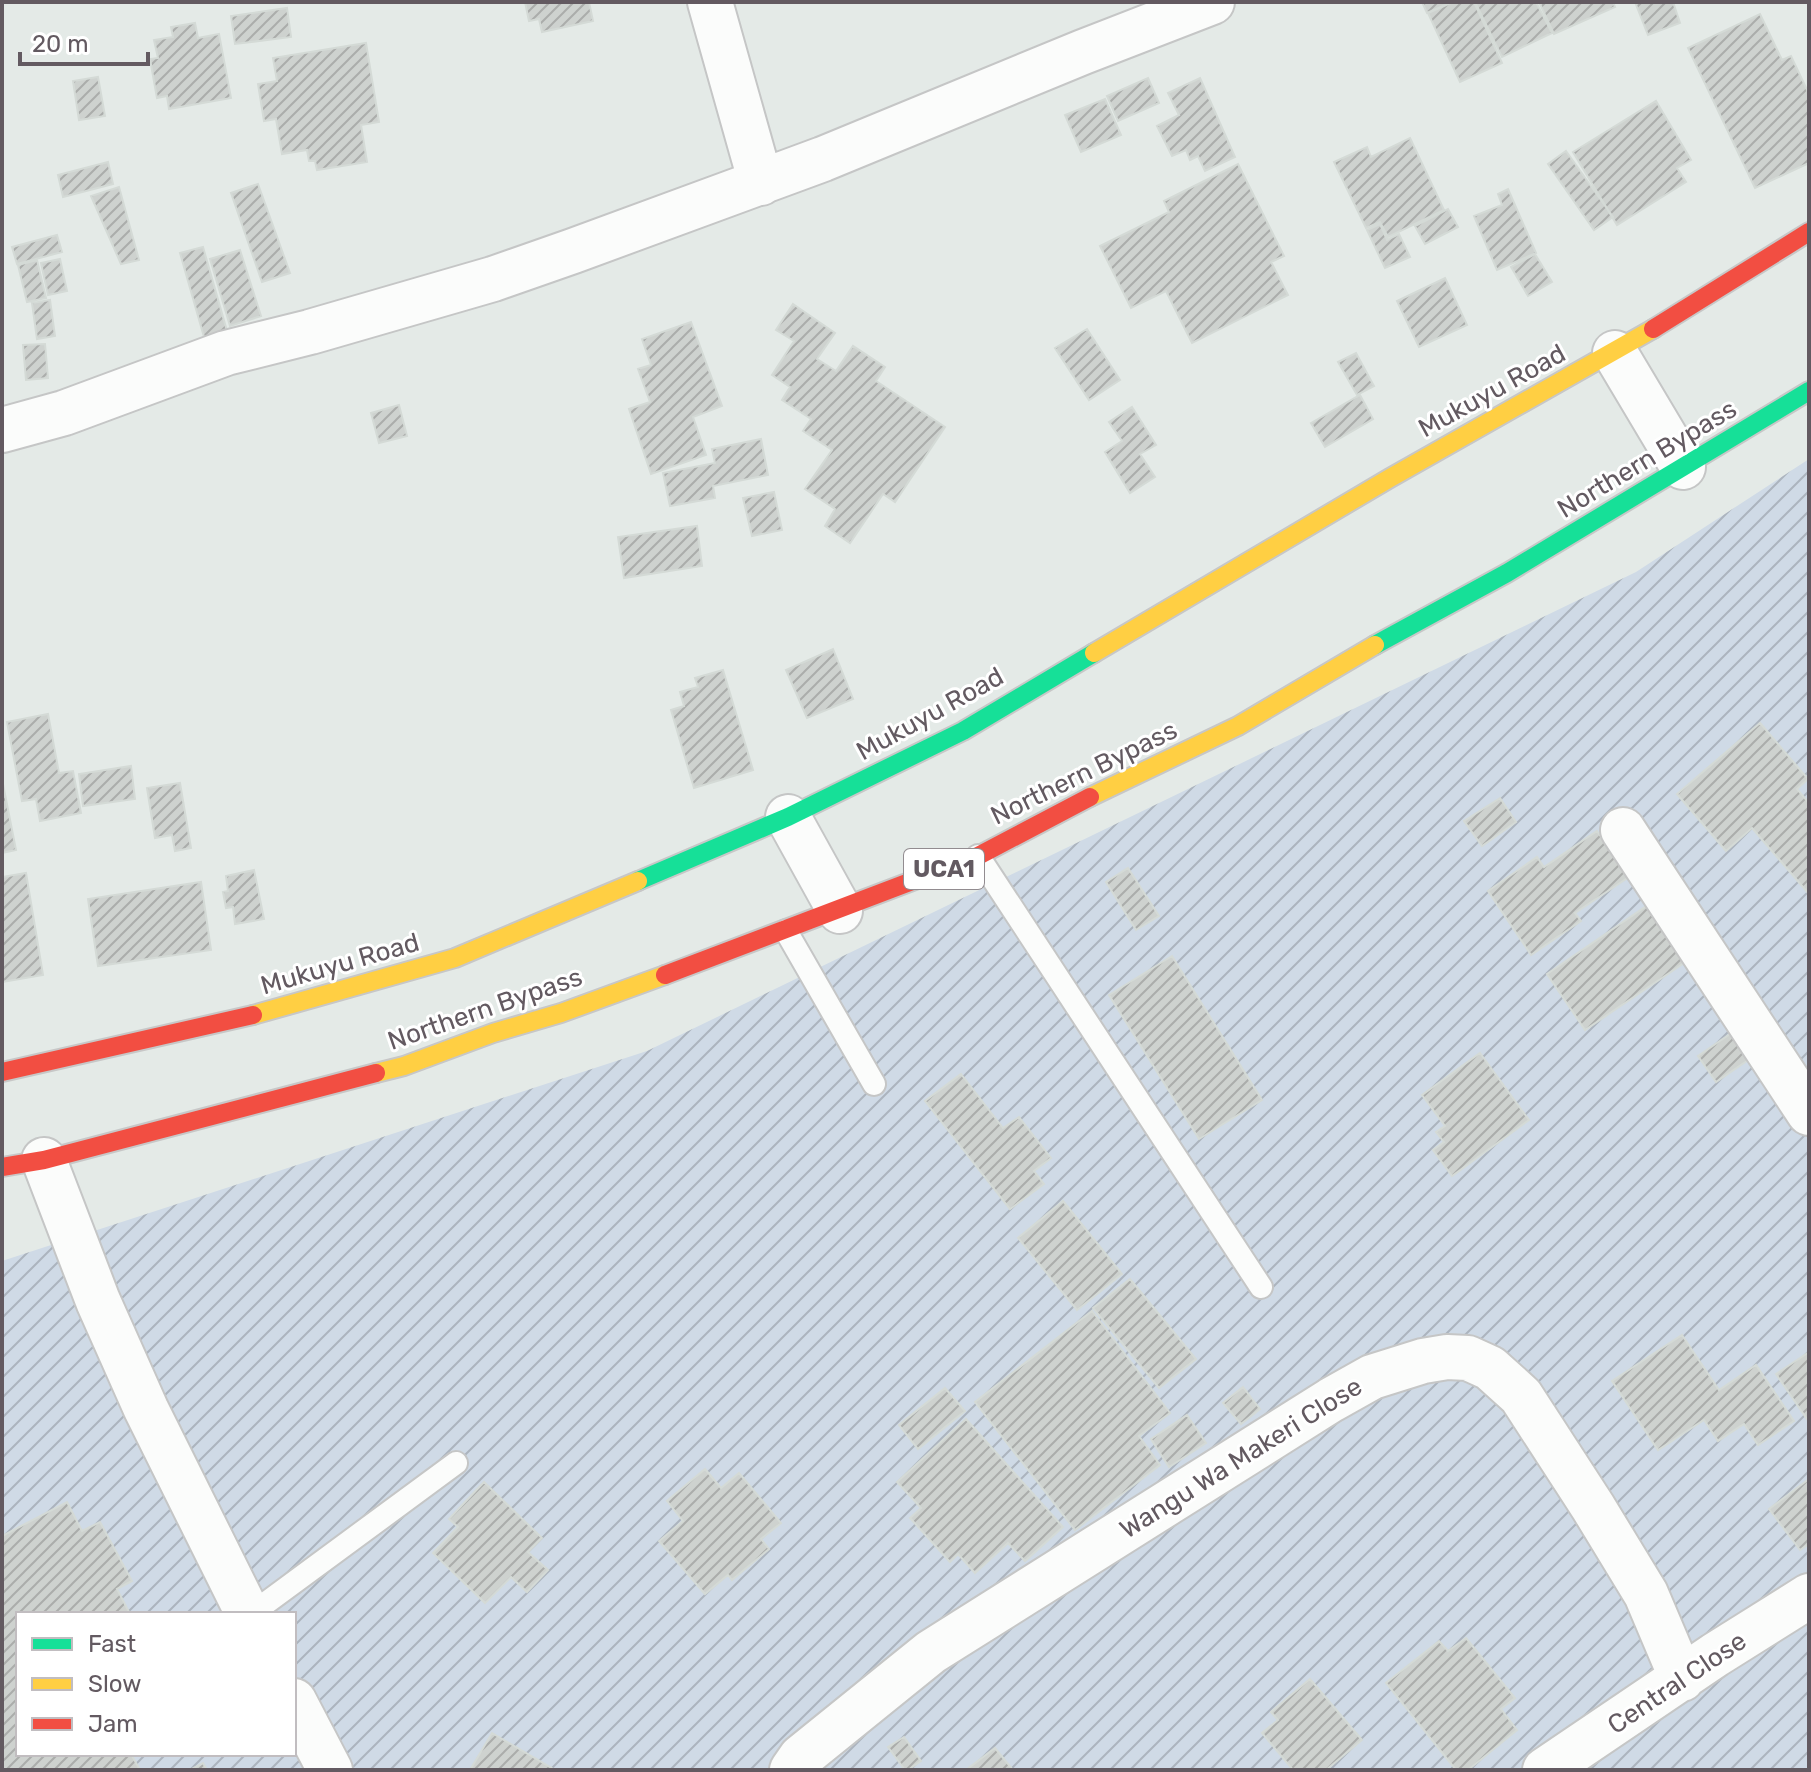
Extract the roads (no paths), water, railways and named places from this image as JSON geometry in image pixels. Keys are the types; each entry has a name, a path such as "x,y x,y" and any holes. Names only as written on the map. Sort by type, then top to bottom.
{"street":[{"path":"710,2 761,183"},
{"path":"2,430 64,413 226,353 493,279 761,183 1212,2"},
{"name":"Mukuyu Road","path":"2,1072 206,1027 374,983 455,958 788,817 963,731 1390,478 1615,353 1809,232"},
{"path":"1615,353 1683,467"},
{"name":"Northern Bypass","path":"23,1163 404,1066 786,931 978,856 1092,796 1238,726 1384,640 1507,573 1809,391"},
{"path":"788,817 840,911"},
{"path":"1623,830 1809,1113"},
{"path":"23,1163 98,1301 146,1409 249,1612"},
{"name":"Wangu Wa Makeri Close","path":"792,1770 801,1757 931,1652 1064,1568 1372,1377 1400,1367 1447,1357 1468,1358 1490,1368 1521,1396 1646,1594 1682,1679"},
{"name":"Central Close","path":"1545,1770 1809,1596"},
{"path":"296,1705 330,1770"}],"lane":[{"path":"978,856 1261,1287"},
{"path":"786,931 874,1084"},
{"path":"253,1612 456,1463"}]}
